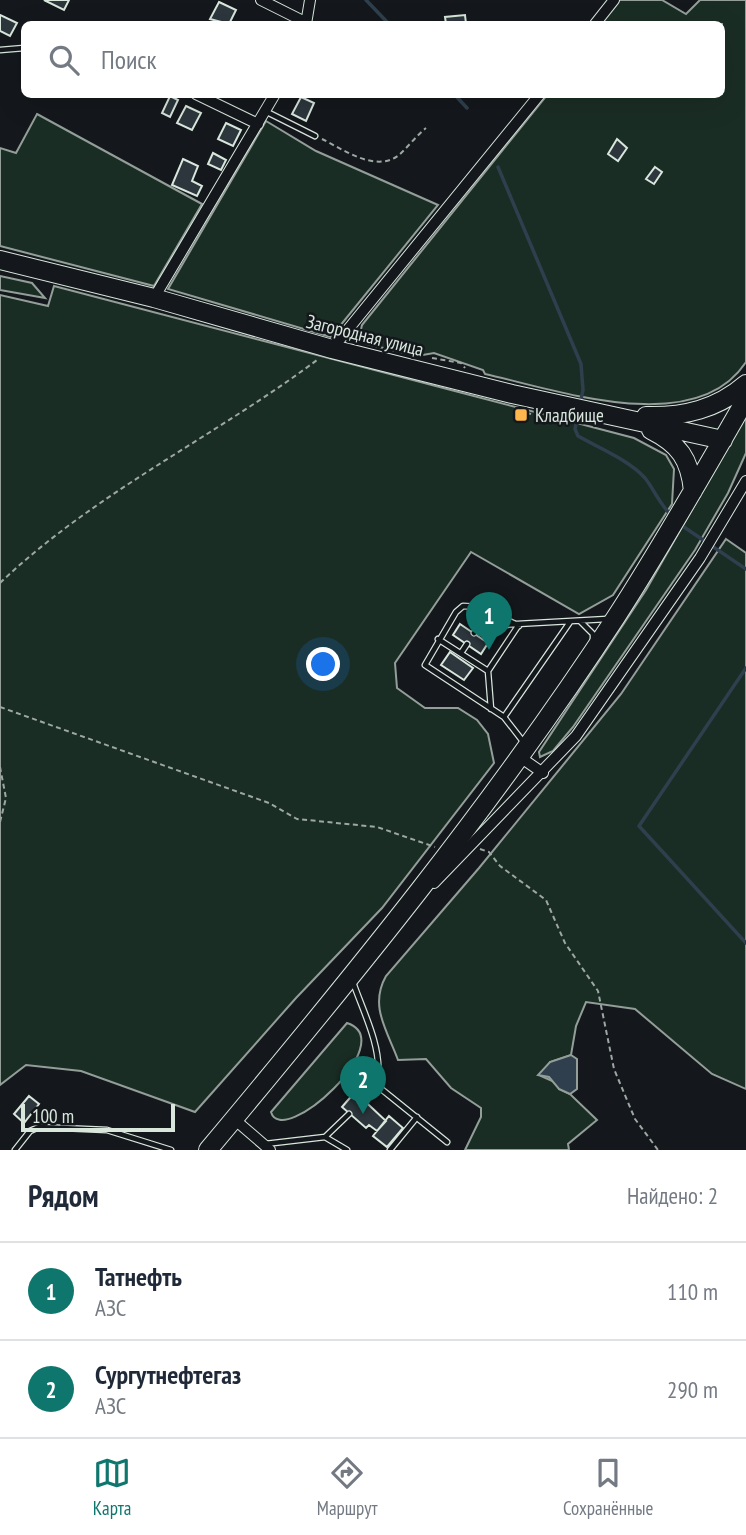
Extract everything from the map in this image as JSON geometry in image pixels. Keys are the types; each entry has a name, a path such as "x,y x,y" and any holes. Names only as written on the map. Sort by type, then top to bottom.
{"highway":[{"name":"Загородная улица","path":"0,260 154,298 332,349 723,440"},
{"path":"611,416 659,416 705,409 734,394 746,384"},
{"path":"208,1150 382,936 523,752 615,619 746,399"},
{"path":"611,416 646,428 679,447 691,472 693,491"}],"street":[{"path":"261,0 300,21"},
{"path":"306,21 310,0"},
{"path":"597,21 614,0"},
{"path":"204,98 258,124"},
{"path":"154,298 273,98"},
{"path":"332,349 537,98"},
{"path":"382,936 543,773 613,686 700,558 746,481"},
{"path":"523,752 543,773"},
{"path":"234,1119 267,1147"}],"lane":[{"path":"0,50 21,48"},
{"path":"266,112 315,136"},
{"path":"519,626 471,604 456,612 426,659 428,670 504,717 523,752"},
{"path":"474,634 482,626 615,619"},
{"path":"580,621 593,634 592,652"},
{"path":"504,717 570,622"},
{"path":"491,709 488,671 519,626"},
{"path":"438,639 488,671"},
{"path":"460,653 467,644"},
{"path":"350,975 373,1041 378,1074 375,1084 363,1098"},
{"path":"375,1084 447,1142"},
{"path":"267,1147 325,1137 349,1114"},
{"path":"390,1150 417,1117"},
{"path":"15,1150 30,1131 39,1127 107,1130 171,1150"},
{"path":"325,1137 348,1150"}],"path":[{"path":"315,136 363,159 382,162 398,156 426,128"},
{"path":"0,583 23,561 118,492 272,394 332,349"},
{"path":"0,707 269,803 297,819 377,827 447,853"},
{"path":"0,767 5,798 0,822"},
{"path":"471,846 489,852 500,866 546,900 565,943 598,991 614,1069 635,1119 658,1150"}],"green space":[{"path":"619,0 662,0 686,14 700,0 746,0 746,362 723,385 694,399 660,404 624,403 586,398 485,374 483,370 434,353 417,356 367,344 359,338 362,325 545,98 725,98 725,21 602,21"},
{"path":"37,114 202,204 154,286 0,246 0,148 16,153"},
{"path":"266,121 316,151 438,205 331,337 168,289"},
{"path":"0,276 32,283 45,298 0,290"},
{"path":"54,286 634,438 666,455 674,469 672,504 613,595 579,614 471,552 395,663 397,688 425,708 458,708 477,720 488,734 494,763 382,908 296,998 195,1112 81,1071 26,1065 0,1085 0,295 48,306"},
{"path":"746,415 746,453 728,493 695,550 573,727 553,751 540,757 539,752 646,590"},
{"path":"726,539 746,553 746,1089 712,1074 635,1009 586,1002 576,1026 571,1055 550,1062 541,1076 557,1083 559,1089 570,1094 597,1120 568,1144 569,1150 465,1150 481,1117 481,1108 451,1088 426,1059 398,1060 379,1008 381,987 386,976 479,868 621,694"},
{"path":"347,1023 360,1034 360,1050 350,1069 334,1088 314,1105 295,1117 280,1120 271,1112"}],"water":[{"path":"571,1055 577,1059 577,1089 570,1094 559,1089 549,1077 538,1075 550,1062"}],"building":[{"path":"44,0 69,0 64,10"},
{"path":"219,2 236,10 230,21 210,19"},
{"path":"0,15 17,23 10,36 0,31"},
{"path":"465,15 466,21 446,21 445,17"},
{"path":"169,98 178,100 170,117 162,113"},
{"path":"300,98 314,103 306,121 292,114"},
{"path":"186,106 201,113 192,130 177,123"},
{"path":"226,123 241,130 233,146 218,139"},
{"path":"617,139 627,148 618,161 608,154"},
{"path":"213,153 226,160 221,170 208,164"},
{"path":"183,159 198,166 192,181 202,186 197,196 172,185"},
{"path":"655,167 662,172 654,184 646,179"},
{"path":"460,624 488,643 481,654 453,635"},
{"path":"450,652 473,668 464,680 441,665"},
{"path":"355,1092 386,1121 377,1131 369,1125 366,1128 342,1107"},
{"path":"29,1096 39,1104 24,1123 14,1114"},
{"path":"389,1116 403,1128 387,1147 373,1136"}],"waterway":[{"path":"366,0 386,21"},
{"path":"458,98 467,108"},
{"path":"498,167 581,364 583,390 580,404"},
{"path":"578,415 575,429 578,436 638,472 671,515"},
{"path":"681,525 746,569"},
{"path":"746,668 639,826 746,943"}],"place":[{"name":"Кладбище","path":"521,415"},
{"name":"Татнефть","path":"489,650"},
{"name":"Сургутнефтегаз","path":"363,1114"}]}
